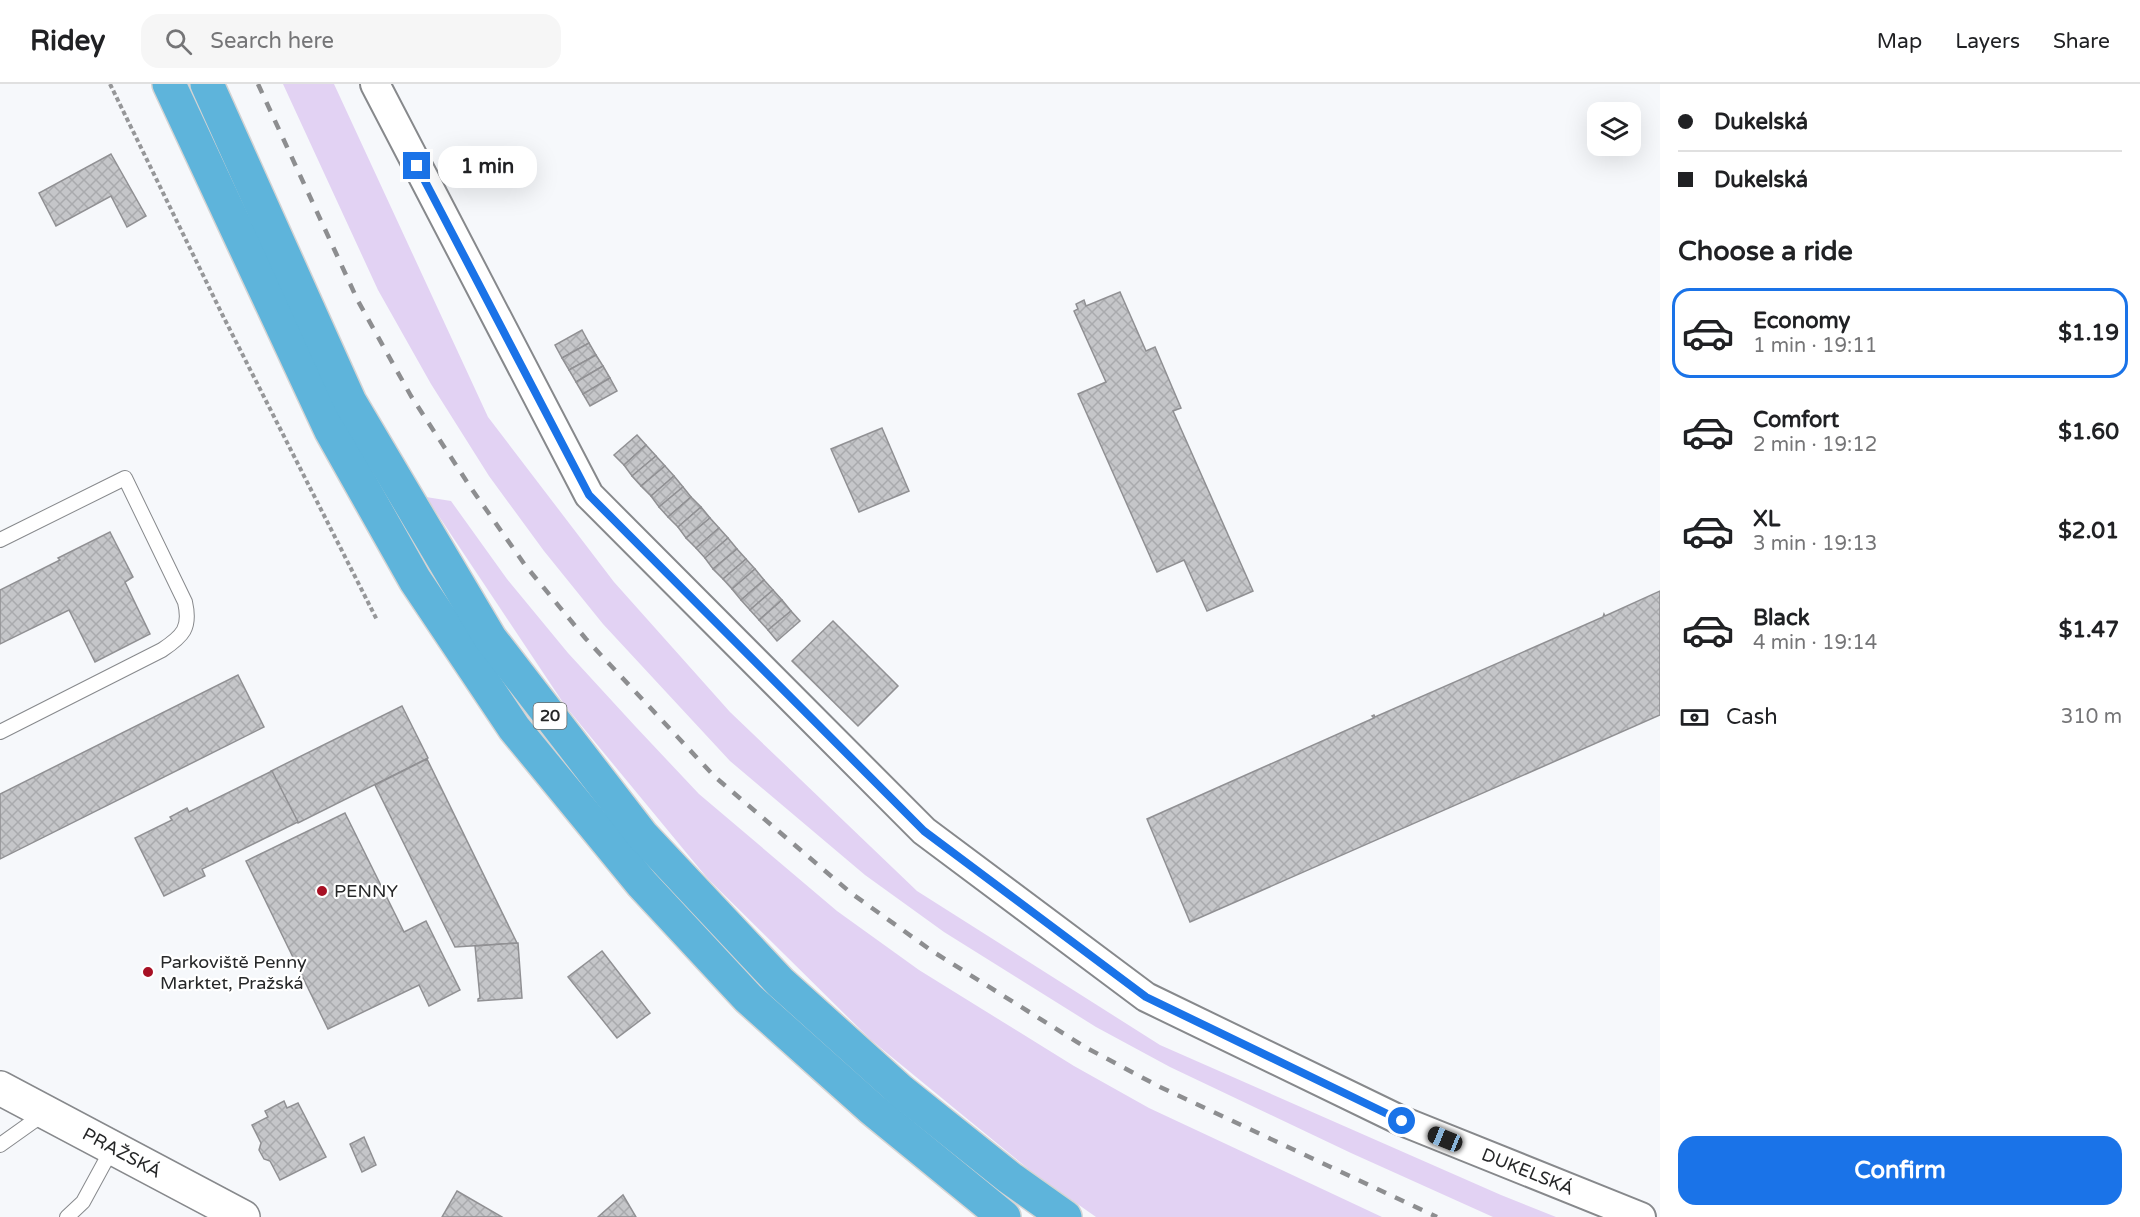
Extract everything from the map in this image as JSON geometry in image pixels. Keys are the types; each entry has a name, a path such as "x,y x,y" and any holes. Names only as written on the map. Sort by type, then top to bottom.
{"highway":[{"name":"20","path":"169,84 332,431 415,580 514,728 642,884 748,998 872,1110 1004,1217"},
{"name":"20","path":"207,84 350,402 490,638 642,835 780,982 901,1091 1010,1178 1065,1217"}],"street":[{"name":"DUKELSKÁ","path":"375,84 589,495 924,831 1146,997 1402,1121 1641,1217"},
{"name":"PRAŽSKÁ","path":"0,1088 243,1217"}],"lane":[{"path":"0,540 125,478 185,602 188,616 186,628 178,639 162,650 0,732"},
{"path":"0,1145 45,1113"},
{"path":"67,1217 83,1202 113,1147"}],"path":[{"path":"110,84 223,316 377,620"}],"shaded area":[{"path":"283,84 334,84 488,417 614,582 730,712 917,891 1160,1045 1556,1217 1493,1217 1170,1067 1096,1027 944,932 865,875 730,761 603,624 544,551 489,476 431,384 378,290"},
{"path":"426,497 451,501 507,579 568,653 699,794 837,911 919,970 1074,1066 1149,1108 1382,1217 1096,1217 1032,1172 871,1040 708,879 566,707"}],"building":[{"path":"111,154 146,216 127,227 111,196 56,226 39,193"},
{"path":"1120,292 1146,351 1155,347 1181,408 1173,411 1253,591 1207,611 1184,560 1157,572 1078,394 1106,382 1074,311 1078,309 1076,304 1084,300 1086,306"},
{"path":"582,330 589,343 562,358 555,345"},
{"path":"589,343 596,355 569,370 562,358"},
{"path":"596,355 603,366 576,382 569,370"},
{"path":"603,366 610,378 583,394 576,382"},
{"path":"610,378 617,391 590,406 583,394"},
{"path":"882,428 909,491 859,512 831,449"},
{"path":"637,435 646,445 624,465 614,455"},
{"path":"646,445 656,456 632,476 624,465"},
{"path":"656,456 665,466 641,486 632,476"},
{"path":"665,466 674,476 651,496 641,486"},
{"path":"674,476 683,487 659,507 651,496"},
{"path":"683,487 691,497 668,517 659,507"},
{"path":"691,497 701,507 678,527 668,517"},
{"path":"701,507 710,518 686,538 678,527"},
{"path":"710,518 719,528 696,548 686,538"},
{"path":"719,528 728,538 705,558 696,548"},
{"path":"110,532 133,577 125,582 150,634 95,662 69,610 0,644 0,590"},
{"path":"728,538 737,549 713,569 705,558"},
{"path":"737,549 746,559 723,579 713,569"},
{"path":"746,559 755,569 732,589 723,579"},
{"path":"755,569 764,580 741,600 732,589"},
{"path":"764,580 773,590 750,610 741,600"},
{"path":"773,590 782,600 759,620 750,610"},
{"path":"1660,591 1660,715 1190,922 1147,819 1374,718 1372,716 1374,715 1375,717"},
{"path":"782,600 791,611 768,630 759,620"},
{"path":"791,611 800,621 777,641 768,630"},
{"path":"833,621 898,686 858,726 792,661"},
{"path":"238,675 264,727 0,859 0,794"},
{"path":"402,706 428,758 298,823 271,771"},
{"path":"427,759 517,943 455,947 375,785"},
{"path":"272,771 298,822 202,869 205,876 164,896 135,838 172,820 170,817 187,808 189,812"},
{"name":"PENNY","path":"345,813 404,932 426,921 460,990 429,1006 419,985 328,1029 246,861"},
{"path":"518,943 522,998 478,1001 480,998 475,946"},
{"path":"602,951 650,1013 617,1038 568,977"},
{"path":"284,1101 287,1108 298,1103 326,1157 280,1180 270,1161 264,1159 259,1150 261,1143 252,1125 268,1117 265,1111"},
{"path":"364,1137 376,1165 362,1172 350,1144"},
{"path":"457,1191 502,1217 442,1217"},
{"path":"623,1195 636,1217 598,1217"}],"railway":[{"path":"258,84 358,301 411,396 471,488 525,565 586,639 715,777 851,893 932,951 1085,1047 1160,1087 1437,1217"}],"place":[{"name":"PENNY","path":"322,891"},
{"name":"Parkoviště Penny Marktet, Pražská","path":"148,972"}],"route":[{"path":"417,166 589,495 924,831 1146,997 1402,1121"}]}
